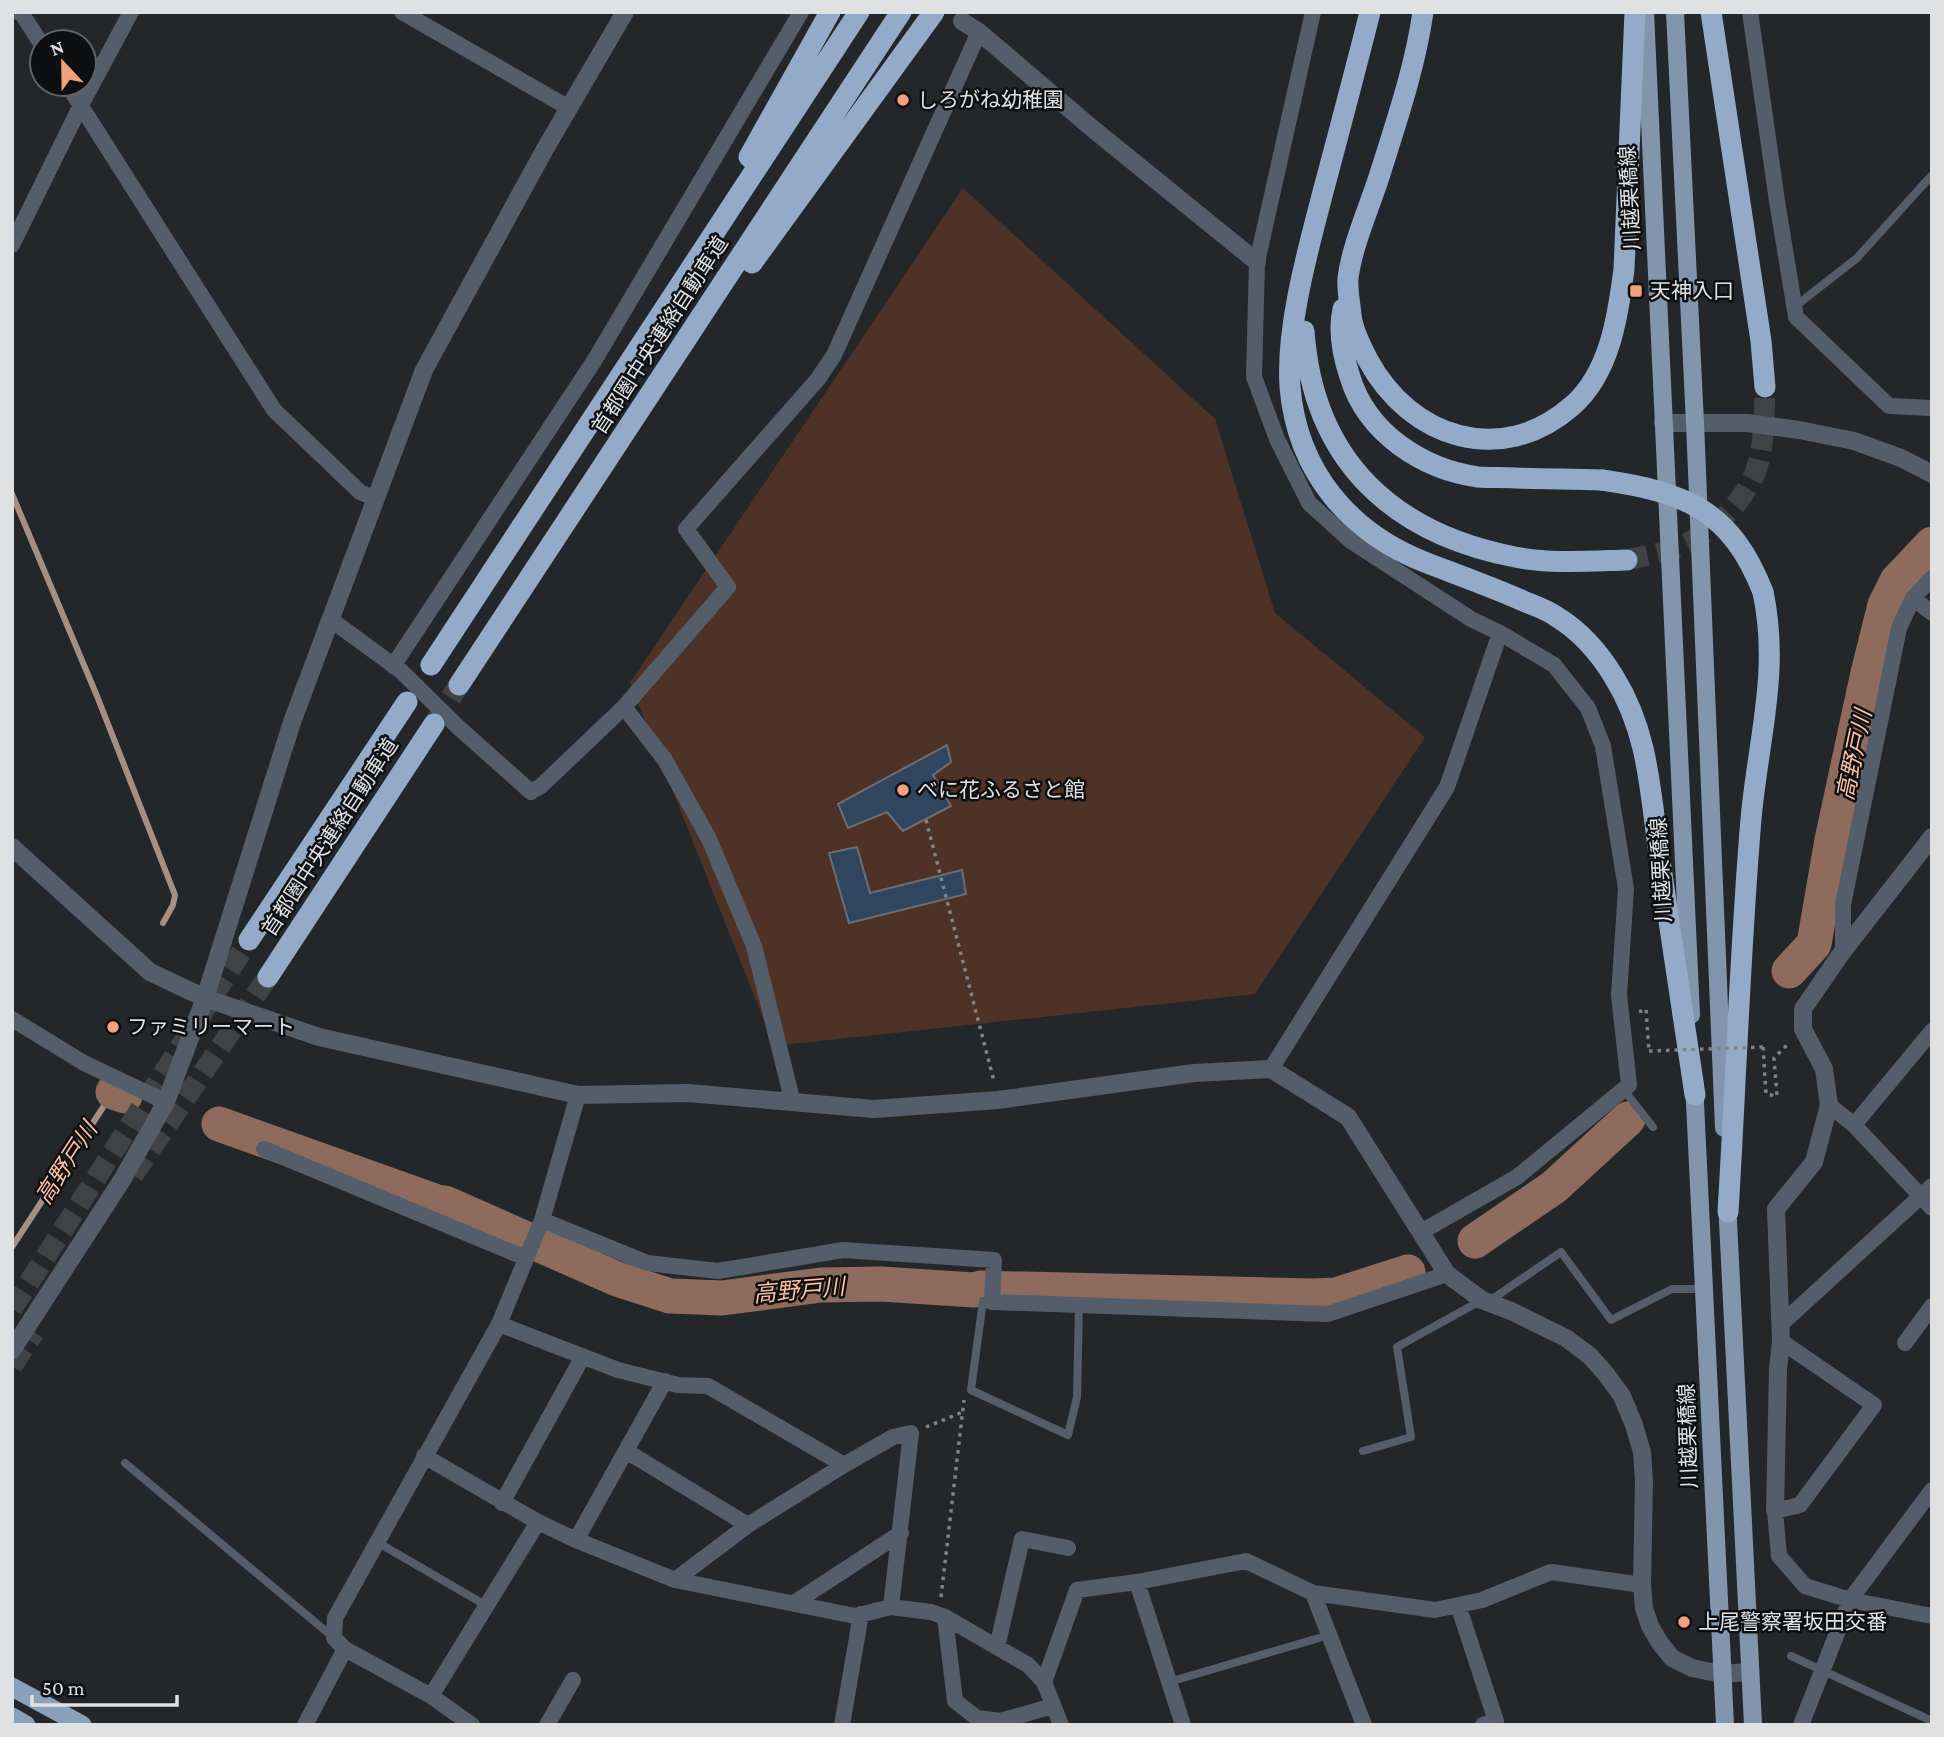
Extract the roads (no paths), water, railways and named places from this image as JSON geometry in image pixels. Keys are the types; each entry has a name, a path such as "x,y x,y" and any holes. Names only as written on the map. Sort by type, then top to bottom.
{"highway":[{"path":"656,324 831,12"},
{"name":"首都圏中央連絡自動車道","path":"431,666 859,12"},
{"name":"首都圏中央連絡自動車道","path":"459,685 901,12"},
{"path":"649,397 761,252 934,12"},
{"path":"1370,12 1300,290 1290,385 1296,426 1312,466 1337,503 1369,532 1411,557 1557,616 1589,643 1613,675 1634,714 1647,760 1695,1095"},
{"path":"1423,12 1401,109 1348,279 1341,318 1344,358 1355,395 1378,428 1404,449 1440,467 1478,477 1602,480 1640,485 1680,497 1712,516 1735,538 1752,564 1763,593 1771,652 1769,691 1752,818 1728,1212"},
{"path":"1348,279 1351,318 1372,368 1378,379 1401,404 1427,424 1456,436 1488,440 1518,436 1547,425 1574,405 1594,379 1608,348 1618,311 1624,270 1635,12"},
{"path":"1711,12 1761,341 1765,387"},
{"path":"1300,290 1306,358 1315,400 1334,441 1356,473 1382,500 1414,521 1462,543 1516,557 1568,561 1627,560"},
{"name":"首都圏中央連絡自動車道","path":"249,940 407,702"},
{"name":"首都圏中央連絡自動車道","path":"268,976 434,724"},
{"path":"12,1687 82,1725"},
{"path":"12,1717 26,1725"}],"main road":[{"name":"川越栗橋線","path":"1645,12 1725,1725"},
{"path":"1675,12 1753,1725"}],"street":[{"path":"18,12 31,28"},
{"path":"12,245 81,105 131,12"},
{"path":"402,12 569,107"},
{"path":"12,1350 96,1221 166,1102 205,998 292,722 424,370 569,107 625,12"},
{"path":"393,666 594,361 801,12"},
{"path":"1313,12 1257,262 1254,377 1277,439 1309,503 1351,541 1471,619 1554,665 1588,708 1603,746 1626,889 1619,995 1629,1085 1517,1177 1421,1232"},
{"path":"1750,12 1793,308 1797,317 1889,406 1932,408"},
{"path":"966,17 979,32 1093,128 1257,262"},
{"path":"330,619 393,666 531,792 541,786 624,707 728,587 686,529 818,379 834,355 979,32"},
{"path":"76,98 274,410 360,492 376,499"},
{"path":"1663,422 1747,424 1799,430 1854,441 1901,458 1932,474"},
{"path":"1843,951 1843,905 1899,628 1913,598 1932,578"},
{"path":"1913,598 1932,613"},
{"path":"1271,1069 1447,787 1500,633"},
{"path":"624,707 665,760 709,839 754,946 793,1103"},
{"path":"1932,836 1843,951 1803,1009 1803,1029 1824,1069 1829,1105 1814,1162 1776,1209 1781,1332 1775,1511 1779,1556 1805,1586 1850,1600 1932,1616"},
{"path":"12,847 150,972 205,998 319,1037 578,1095 688,1093 874,1109 998,1100 1194,1073 1271,1069 1348,1117 1447,1274 1485,1301 1566,1338 1590,1356 1622,1396 1642,1452 1642,1585 1644,1608 1650,1626 1672,1658 1692,1668 1721,1674 1749,1672"},
{"path":"12,1019 84,1063 166,1102"},
{"path":"1854,1125 1932,1031"},
{"path":"305,1725 340,1643 335,1618 499,1324 542,1220 578,1095"},
{"path":"1781,1332 1929,1197 1854,1125 1829,1105"},
{"path":"264,1149 526,1258"},
{"path":"542,1220 648,1263 718,1271 843,1250 993,1260 992,1302 1328,1314 1447,1274"},
{"path":"1905,1343 1932,1306"},
{"path":"499,1324 618,1370 708,1387 844,1465"},
{"path":"1775,1511 1800,1504 1874,1405 1781,1332"},
{"path":"502,1503 582,1358"},
{"path":"576,1541 665,1381"},
{"path":"675,1580 748,1525 844,1465 893,1437 911,1433 891,1607"},
{"path":"626,1451 748,1525"},
{"path":"424,1456 502,1503 576,1541 675,1580 855,1616 891,1607 942,1616 1028,1665 1044,1682 1061,1725"},
{"path":"1801,1725 1850,1600 1932,1490"},
{"path":"431,1696 538,1522"},
{"path":"794,1603 901,1533"},
{"path":"997,1647 1022,1539 1068,1548"},
{"path":"1044,1682 1077,1590 1137,1582 1247,1561 1313,1593 1435,1610 1482,1600 1551,1572 1642,1585"},
{"path":"1137,1582 1183,1725"},
{"path":"1313,1593 1361,1724"},
{"path":"1458,1605 1496,1720 1483,1725"},
{"path":"842,1725 862,1614"},
{"path":"942,1616 955,1701 977,1717 1000,1721 1053,1706"},
{"path":"340,1643 431,1696 472,1725"},
{"path":"547,1725 573,1680"}],"lane":[{"path":"1793,308 1857,258 1932,176"},
{"path":"1623,1089 1653,1127"},
{"path":"1363,1451 1411,1437 1396,1347 1485,1301 1561,1252 1611,1320 1672,1289 1705,1289"},
{"path":"992,1302 983,1301 971,1390 1068,1434 1077,1397 1079,1305"},
{"path":"125,1463 340,1643"},
{"path":"377,1542 487,1605"},
{"path":"1169,1682 1329,1634"},
{"path":"1791,1656 1932,1721"}],"waterway":[{"path":"12,494 97,696 175,895 173,905 163,923"},
{"name":"高野戸川","path":"1789,971 1814,944 1832,840 1885,605 1897,581 1932,544"},
{"name":"高野戸川","path":"12,1247 113,1092"},
{"name":"高野戸川","path":"113,1092 125,1096"},
{"name":"高野戸川","path":"1475,1241 1554,1187 1628,1119"},
{"name":"高野戸川","path":"219,1124 445,1203 617,1279 670,1296 722,1298 821,1285 881,1284 974,1290 980,1288 1313,1296 1336,1295 1408,1272"}],"tunnel":[{"path":"1627,560 1679,547 1703,534 1734,507 1755,473 1761,452 1765,387"},
{"path":"434,724 459,685"},
{"path":"12,1309 249,940"},
{"path":"133,1175 268,977"},
{"path":"12,1366 34,1332"}],"place":[{"name":"しろがね幼稚園","path":"903,100"},
{"name":"天神入口","path":"1636,291"},
{"name":"べに花ふるさと館","path":"903,790"},
{"name":"ファミリーマート","path":"113,1027"},
{"name":"上尾警察署坂田交番","path":"1684,1622"}]}
